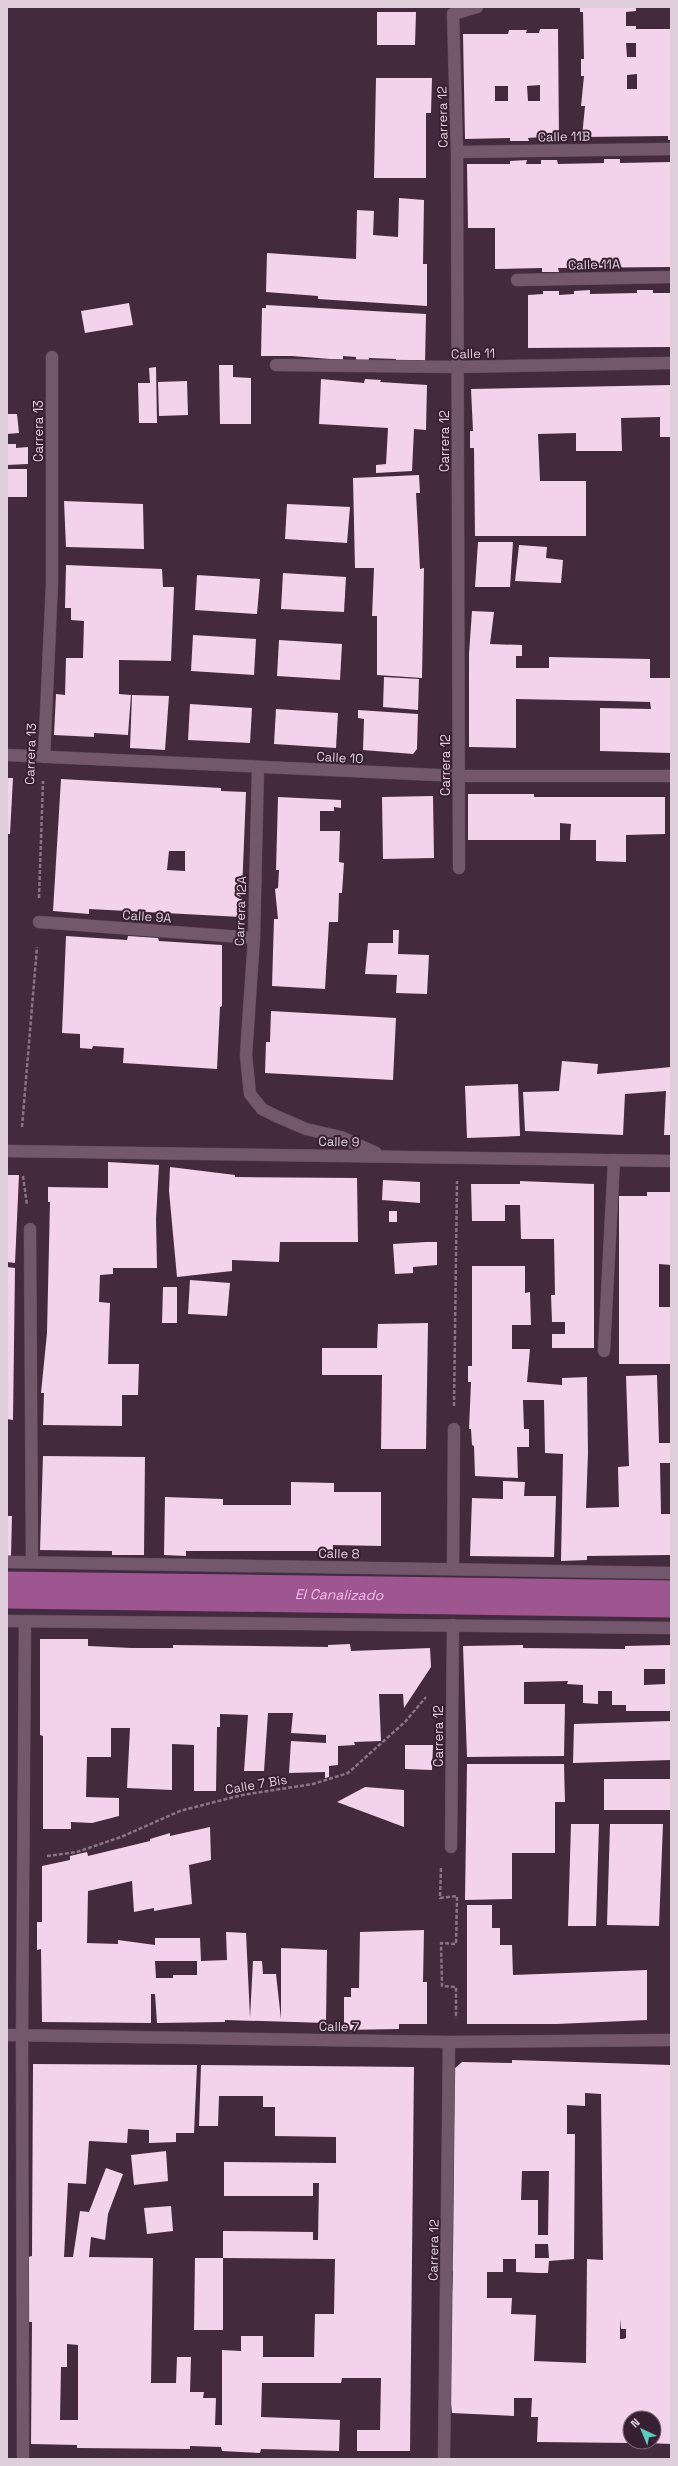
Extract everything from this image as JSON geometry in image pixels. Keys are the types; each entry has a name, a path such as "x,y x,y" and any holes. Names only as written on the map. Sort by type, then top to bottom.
{"street":[{"name":"Carrera 12","path":"459,868 457,152 453,14 476,7"},
{"name":"Calle 11B","path":"457,152 671,149"},
{"name":"Calle 11A","path":"517,280 671,277"},
{"name":"Carrera 13","path":"44,757 52,583 52,357"},
{"name":"Calle 11","path":"276,365 457,367 671,363"},
{"name":"Calle 10","path":"7,755 459,776 671,776"},
{"name":"Carrera 12A","path":"258,767 254,938 246,1056 250,1094 262,1109 306,1129 342,1137 381,1155"},
{"name":"Calle 9A","path":"39,922 254,938"},
{"name":"Calle 9","path":"7,1151 381,1155 671,1161"},
{"path":"604,1351 614,1160"},
{"path":"30,1229 32,1562"},
{"path":"453,1569 454,1429"},
{"name":"Calle 8","path":"7,1562 671,1573"},
{"path":"7,1621 671,1628"},
{"path":"23,2459 22,2035 25,1622"},
{"name":"Carrera 12","path":"451,1847 452,1625"},
{"name":"Calle 7","path":"7,2035 453,2041 671,2040"},
{"name":"Carrera 12","path":"444,2459 453,2041"}],"path":[{"name":"Carrera 13","path":"20,1151 39,922 44,757"},
{"path":"454,1429 457,1157"},
{"name":"Calle 7 Bis","path":"24,1859 77,1852 121,1837 180,1811 242,1795 313,1784 348,1773 405,1722 428,1695"},
{"path":"441,1860 440,1898 457,1896 456,1944 441,1943 442,1986 456,1987 453,2041"}],"building":[{"path":"580,7 636,7 636,11 626,12 626,26 636,26 636,29 671,29 671,140 668,140 668,136 582,137 585,106 581,106 584,76 581,76 581,59 584,59 583,12 580,12","holes":["626,43 636,43 636,57 627,57","637,74 637,89 627,89 627,75"]},
{"path":"377,12 416,12 415,45 377,45"},
{"path":"540,29 558,29 559,141 541,141 541,137 528,138 529,141 510,141 510,138 465,139 463,34 508,34 509,30 527,30 526,33 539,33","holes":["540,85 540,101 528,101 527,86","495,86 508,86 508,101 495,101"]},
{"path":"376,78 432,78 431,113 426,113 426,178 374,178"},
{"path":"604,159 620,159 620,163 671,162 671,267 558,268 559,272 542,272 542,268 495,269 495,228 468,228 467,164 510,164 510,161 527,160 526,164 541,164 541,160 557,160 558,164 604,163"},
{"path":"399,198 424,200 423,264 427,264 427,306 318,299 318,296 266,292 267,253 356,259 357,210 374,211 373,235 398,237"},
{"path":"590,290 590,294 637,293 637,290 653,290 653,293 671,293 671,347 528,348 528,295 543,294 543,291 559,291 559,295 574,294 574,291"},
{"path":"129,303 133,325 85,333 81,311"},
{"path":"266,305 426,314 425,365 395,363 396,359 369,358 369,362 356,361 356,357 343,356 343,360 292,356 261,356 262,308 266,308"},
{"path":"219,365 233,365 233,377 251,378 251,424 220,424"},
{"path":"156,367 157,423 139,423 138,383 150,383 149,368"},
{"path":"321,379 364,383 365,379 381,380 380,382 427,385 426,430 414,429 412,471 376,473 376,465 386,464 388,428 319,424"},
{"path":"187,381 188,415 159,416 158,382"},
{"path":"671,385 671,437 660,437 660,417 621,418 622,451 576,451 576,433 538,434 540,481 586,481 586,536 475,536 474,448 470,448 470,431 473,431 471,389"},
{"path":"7,414 17,414 19,433 7,434"},
{"path":"7,444 16,444 16,448 28,447 28,464 7,465"},
{"path":"7,469 27,469 27,497 7,497"},
{"path":"419,475 420,493 416,493 420,569 424,568 422,678 377,675 377,616 372,616 374,568 355,568 353,478"},
{"path":"64,501 143,504 144,549 66,547"},
{"path":"287,504 350,507 347,543 285,539"},
{"path":"478,542 513,542 510,587 475,587"},
{"path":"519,545 547,547 546,558 563,560 561,583 515,581"},
{"path":"66,565 162,569 163,587 174,587 171,661 119,660 119,694 131,695 128,735 94,733 94,737 54,735 56,694 65,695 66,658 83,658 84,621 71,620 71,608 65,608"},
{"path":"283,573 346,577 344,612 281,609"},
{"path":"197,575 260,579 257,614 195,610"},
{"path":"472,611 494,612 490,644 522,645 522,656 516,656 516,668 549,668 549,657 650,659 650,678 671,678 671,753 600,751 600,708 651,709 650,702 516,699 516,748 469,747 469,654"},
{"path":"193,635 256,639 254,675 191,671"},
{"path":"279,640 342,644 340,680 277,676"},
{"path":"384,677 419,679 418,710 383,707"},
{"path":"132,695 169,696 165,750 130,748"},
{"path":"190,704 252,708 250,743 188,740"},
{"path":"276,709 338,713 336,748 274,744"},
{"path":"358,710 418,714 417,749 413,754 363,750 364,719 358,718"},
{"path":"7,778 13,778 10,834 7,834"},
{"path":"61,779 221,788 221,791 246,792 241,917 89,909 89,914 53,911","holes":["169,851 185,851 185,871 167,870"]},
{"path":"468,794 534,794 534,797 665,797 665,834 626,835 626,862 596,861 596,840 570,840 571,824 560,823 560,840 468,840"},
{"path":"433,796 434,858 383,859 382,797"},
{"path":"278,797 341,800 341,808 334,807 334,811 320,811 320,831 340,831 339,862 344,863 342,893 339,893 338,922 329,922 325,989 272,986 274,919 278,919 275,889 278,888 279,870 276,870"},
{"path":"393,930 399,930 398,954 429,955 427,994 396,993 397,975 365,974 368,943 393,943"},
{"path":"66,936 127,940 128,936 158,938 159,941 222,945 222,1006 220,1007 217,1069 123,1063 124,1048 93,1046 92,1049 80,1048 80,1034 62,1033"},
{"path":"271,1011 396,1018 393,1080 265,1073 266,1042 270,1042"},
{"path":"562,1061 598,1064 597,1074 671,1067 671,1135 664,1135 666,1091 625,1094 623,1135 525,1131 523,1092 559,1091"},
{"path":"518,1084 520,1136 467,1138 465,1086"},
{"path":"108,1162 159,1165 156,1219 157,1268 113,1268 113,1274 100,1275 99,1302 110,1303 108,1364 139,1364 138,1395 122,1395 122,1426 43,1425 44,1393 41,1393 47,1333 50,1202 48,1202 48,1187 108,1188"},
{"path":"170,1167 235,1175 235,1177 357,1178 358,1242 280,1242 279,1262 232,1260 232,1271 177,1277 169,1191"},
{"path":"7,1175 19,1175 15,1263 7,1262"},
{"path":"383,1180 420,1182 420,1203 382,1200"},
{"path":"520,1181 594,1184 594,1348 552,1348 552,1334 565,1334 565,1322 552,1322 551,1295 555,1295 554,1239 521,1239 520,1205 505,1205 505,1221 472,1221 471,1184 520,1184"},
{"path":"647,1192 671,1192 671,1265 659,1264 659,1307 671,1307 671,1364 619,1364 619,1196 647,1196"},
{"path":"389,1211 397,1211 397,1222 389,1222"},
{"path":"437,1242 437,1265 413,1267 413,1273 395,1274 393,1244"},
{"path":"472,1266 525,1266 525,1293 530,1292 531,1325 512,1325 512,1349 530,1349 527,1382 562,1385 562,1378 587,1377 588,1453 586,1508 619,1507 618,1467 629,1466 626,1376 657,1375 659,1443 671,1443 671,1463 660,1463 661,1514 671,1514 671,1555 587,1556 587,1560 561,1561 563,1454 545,1453 544,1400 523,1400 524,1429 529,1429 529,1447 517,1447 518,1478 475,1476 474,1446 472,1445 471,1429 469,1429 471,1382 468,1382 468,1366 472,1366"},
{"path":"7,1267 15,1268 13,1420 7,1419"},
{"path":"190,1280 230,1283 227,1316 188,1314"},
{"path":"163,1287 177,1287 177,1323 162,1323"},
{"path":"428,1323 426,1449 381,1449 382,1375 322,1375 322,1348 377,1348 378,1324"},
{"path":"43,1456 145,1457 144,1555 112,1555 112,1551 40,1550"},
{"path":"503,1481 525,1482 524,1496 556,1496 554,1557 470,1556 472,1498 503,1499"},
{"path":"291,1482 334,1483 334,1492 381,1492 381,1546 333,1545 333,1551 186,1551 186,1556 164,1555 165,1497 223,1499 223,1505 291,1505"},
{"path":"7,1516 12,1516 11,1556 7,1556"},
{"path":"40,1639 88,1639 88,1646 132,1648 173,1648 173,1645 328,1647 328,1645 350,1644 351,1651 430,1648 431,1667 404,1708 403,1694 379,1694 381,1741 354,1742 355,1745 338,1746 338,1765 329,1766 329,1777 325,1778 325,1772 289,1773 291,1741 326,1743 326,1735 291,1733 293,1713 268,1713 264,1771 244,1771 248,1715 220,1714 220,1727 217,1727 216,1791 194,1791 194,1745 172,1744 172,1790 127,1788 130,1728 111,1728 111,1757 87,1757 86,1797 119,1798 119,1816 92,1823 71,1822 71,1829 43,1829 43,1736 40,1735"},
{"path":"523,1645 523,1648 625,1649 625,1646 671,1645 671,1711 626,1711 626,1705 612,1705 612,1691 598,1691 598,1704 583,1703 583,1685 567,1684 568,1681 524,1682 524,1704 565,1704 564,1756 467,1757 463,1646","holes":["644,1669 665,1669 665,1684 644,1685"]},
{"path":"671,1721 671,1760 573,1763 574,1724"},
{"path":"405,1745 433,1745 432,1770 405,1769"},
{"path":"467,1764 564,1764 565,1802 555,1802 555,1853 512,1853 512,1899 465,1900"},
{"path":"604,1779 671,1779 671,1810 604,1810"},
{"path":"365,1787 404,1790 404,1827 337,1802"},
{"path":"571,1824 599,1824 596,1926 568,1926"},
{"path":"610,1824 663,1824 659,1926 607,1925"},
{"path":"210,1827 211,1860 189,1865 192,1904 154,1911 154,1908 134,1912 132,1881 88,1891 87,1943 118,1944 118,1940 155,1945 155,1938 200,1938 201,1961 227,1960 226,1932 246,1933 250,2018 253,1961 262,1961 263,1974 276,1974 281,2019 281,1948 327,1950 326,2023 225,2020 225,2022 157,2023 155,1994 151,1994 151,2023 42,2022 41,1949 37,1950 37,1922 42,1922 42,1866 70,1860 70,1856 87,1852 88,1856 150,1841 150,1839 170,1833 170,1836","holes":["155,1961 197,1961 197,1975 173,1975 173,1978 156,1978"]},
{"path":"467,1905 492,1905 492,1928 500,1928 500,1945 512,1945 513,1975 647,1970 647,2020 557,2024 467,2024"},
{"path":"424,1930 423,1982 427,1982 427,2024 399,2024 399,2029 344,2030 344,1997 351,1997 351,1988 359,1988 360,1932"},
{"path":"512,2060 671,2065 671,2444 662,2444 662,2410 622,2410 622,2443 537,2442 538,2417 531,2417 532,2398 514,2398 514,2416 452,2413 448,2376 453,2271 450,2271 451,2255 453,2255 454,2069 462,2062 512,2063","holes":["585,2093 601,2094 603,2260 587,2259 586,2363 534,2361 536,2315 511,2314 512,2298 487,2298 487,2272 503,2272 503,2259 516,2259 516,2272 538,2273 548,2273 549,2261 574,2259 575,2134 567,2134 567,2105 585,2106","522,2171 549,2171 548,2235 538,2235 538,2200 521,2200","535,2244 548,2244 549,2258 535,2258","620,2319 621,2329 626,2329 626,2338 623,2339 620,2339"]},
{"path":"33,2064 197,2065 194,2133 176,2133 176,2142 149,2143 149,2130 128,2129 127,2143 89,2141 86,2184 68,2183 64,2257 73,2257 80,2211 89,2212 106,2168 123,2174 108,2214 105,2240 91,2237 89,2257 153,2258 151,2383 176,2383 177,2357 191,2357 190,2392 204,2392 203,2398 216,2398 215,2425 222,2425 222,2350 241,2351 241,2336 263,2336 263,2357 314,2357 315,2314 334,2314 335,2259 223,2258 223,2231 313,2232 313,2240 318,2240 319,2183 313,2183 313,2196 224,2196 224,2162 336,2163 336,2137 275,2136 275,2107 263,2107 263,2096 219,2096 218,2126 199,2126 201,2065 414,2067 410,2451 357,2451 357,2430 380,2430 381,2378 342,2378 341,2383 262,2383 261,2417 340,2420 339,2451 261,2449 260,2453 222,2451 221,2447 190,2446 190,2449 77,2448 77,2445 31,2444 32,2322 27,2322 28,2257 32,2256","holes":["67,2344 78,2345 78,2420 60,2420 61,2367 67,2367"]},
{"path":"166,2151 168,2181 134,2185 131,2155"},
{"path":"171,2206 173,2231 147,2234 144,2208"},
{"path":"195,2258 223,2258 223,2330 194,2330"}],"waterway":[{"name":"El Canalizado","path":"7,1590 671,1599"}]}
